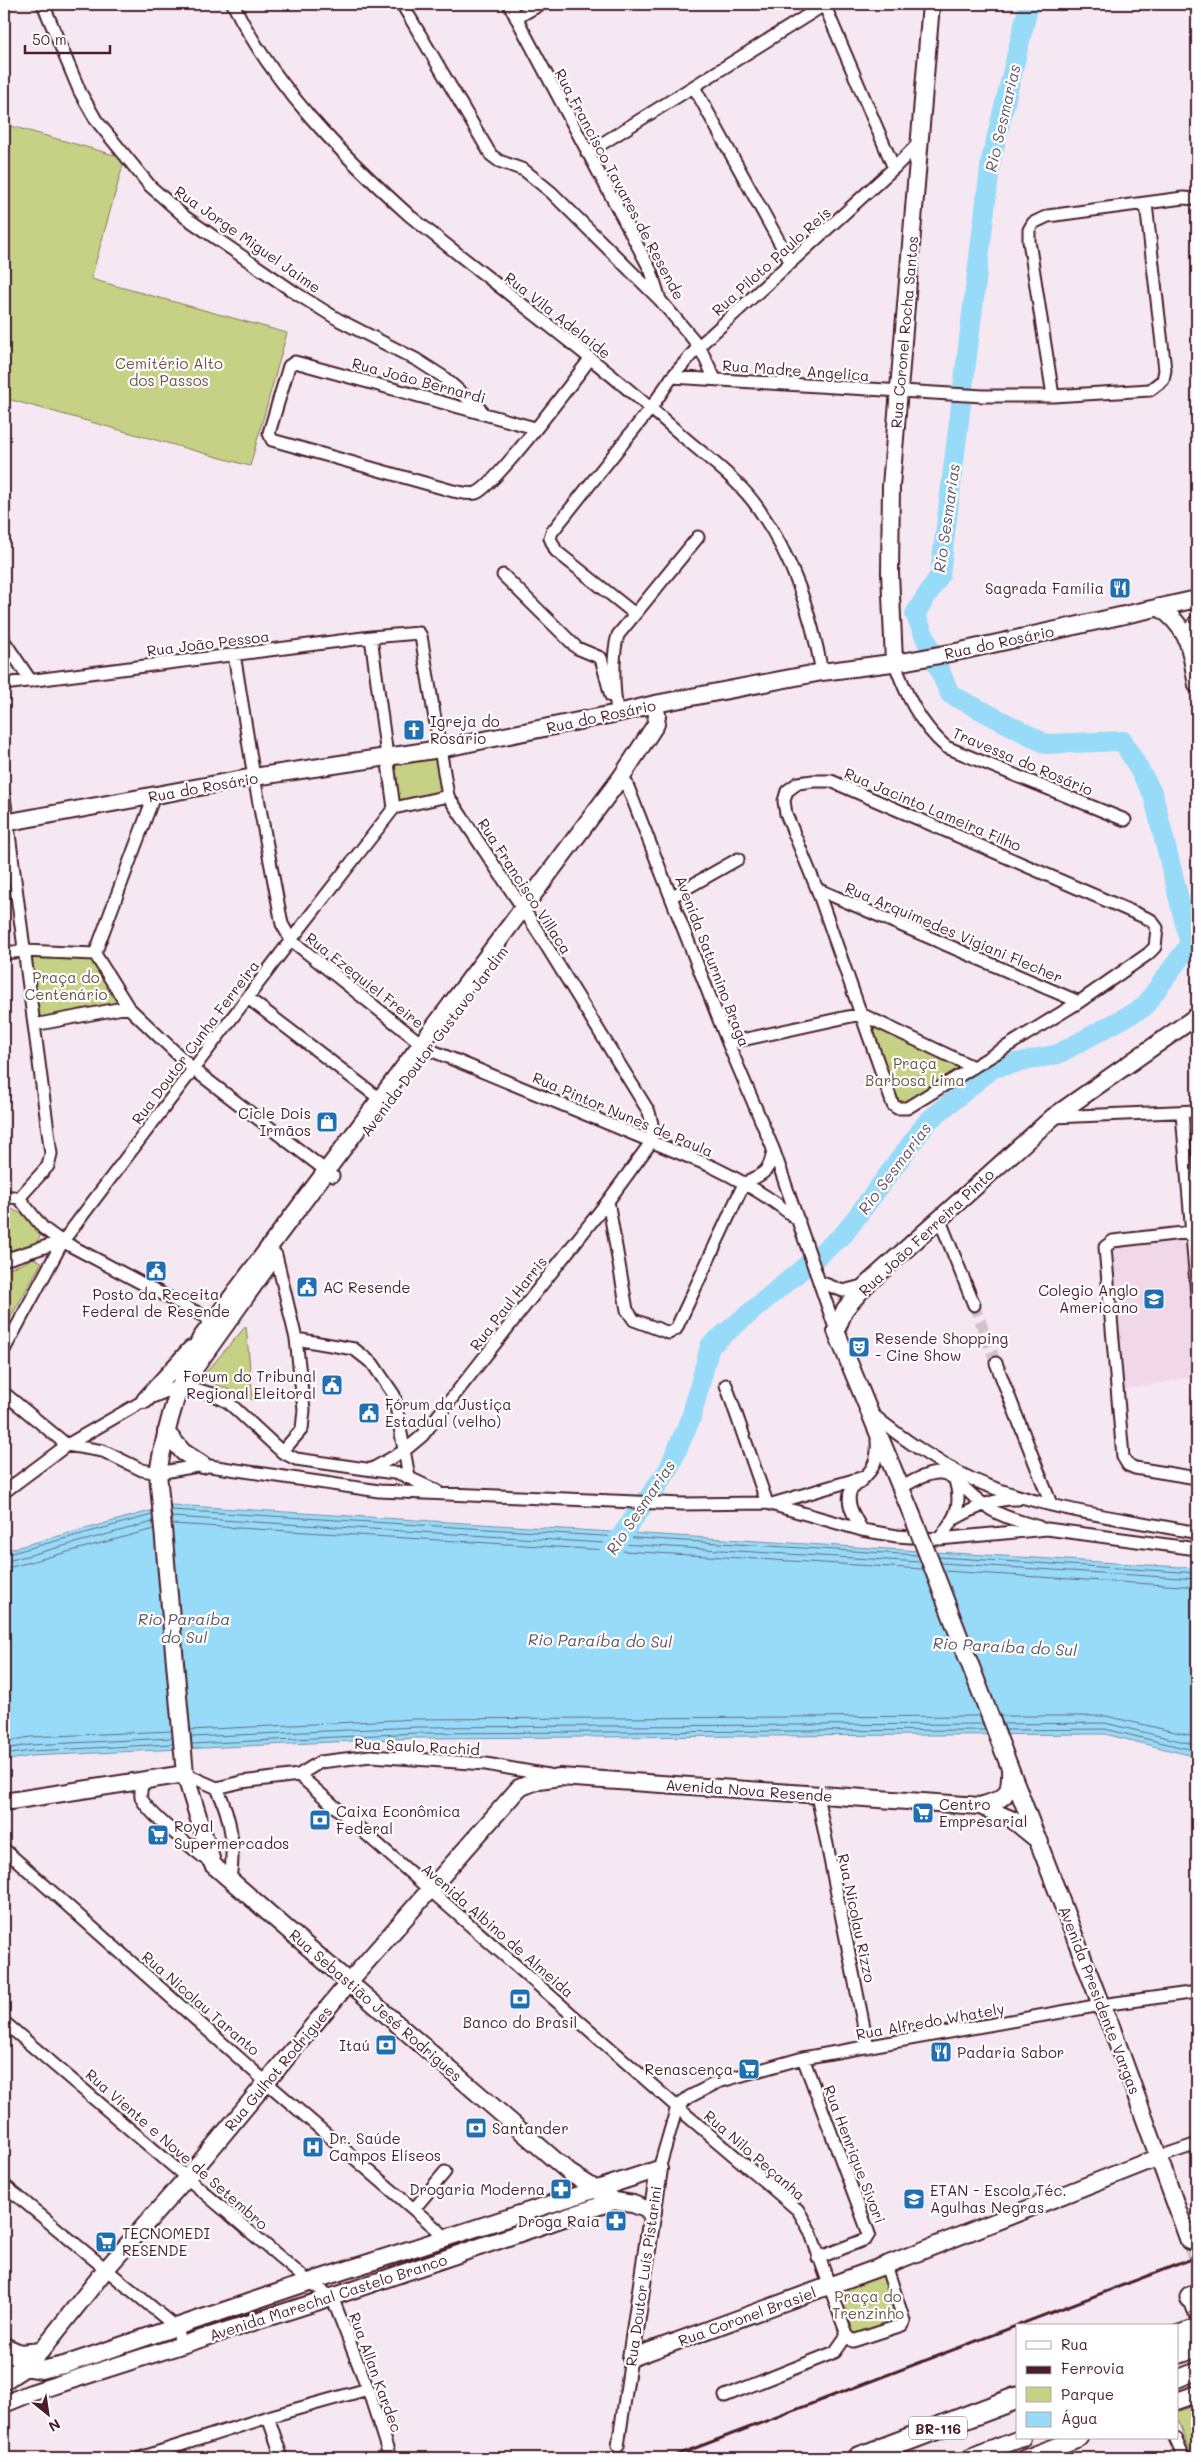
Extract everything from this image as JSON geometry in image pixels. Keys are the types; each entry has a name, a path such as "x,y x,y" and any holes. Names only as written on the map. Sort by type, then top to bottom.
{"highway":[{"path":"1178,2337 1197,2330"},
{"path":"1178,2353 1197,2346"},
{"name":"BR-116","path":"859,2458 1016,2398"},
{"name":"BR-116","path":"900,2458 1016,2414"}],"main road":[{"name":"Rua Coronel Rocha Santos","path":"900,661 890,573 891,486 931,4"},
{"name":"Rua do Rosário","path":"6,823 254,778 387,758 617,709 681,700 822,672 961,651 1197,599"},
{"path":"1159,607 1177,620 1190,647 1197,685"},
{"path":"1190,647 1192,630 1197,623"},
{"name":"Avenida Doutor Gustavo Jardim","path":"185,1774 158,1473 166,1432 189,1362 201,1338 214,1320 272,1251 681,700"},
{"name":"Avenida Doutor Gustavo Jardim","path":"624,779 656,724 657,715 654,704"},
{"name":"Rua João Ferreira Pinto","path":"836,1331 845,1309 866,1285 1053,1117 1197,1016"},
{"name":"Avenida Doutor Gustavo Jardim","path":"330,1173 380,1099 425,1046"},
{"name":"Avenida Doutor Gustavo Jardim","path":"182,1383 202,1358 272,1251"},
{"path":"836,1331 901,1488"},
{"path":"145,1400 201,1338"},
{"path":"166,1432 183,1452 202,1465"},
{"name":"Avenida Presidente Vargas","path":"901,1488 1040,1842 1101,2005 1112,2029 1188,2241"},
{"path":"980,1806 995,1801 1007,1793 1010,1786 1010,1766"},
{"path":"4,1802 185,1774 213,1865"},
{"name":"Avenida Nova Resende","path":"519,1788 530,1783 560,1777 980,1806"},
{"name":"Rua Gulhot Rodrigues","path":"4,2382 24,2368 41,2351 106,2269 187,2177 350,1981 519,1788"},
{"path":"980,1806 1014,1820 1040,1842"},
{"name":"Rua Sebastião Jesé Rodrigues","path":"213,1865 350,1981 570,2173 614,2201"},
{"name":"Rua Coronel Brasiel","path":"631,2358 886,2265 1159,2157"},
{"name":"Avenida Marechal Castelo Branco","path":"4,2363 41,2370 55,2367 309,2282 659,2169"},
{"name":"Rua Doutor Luís Pistarini","path":"631,2358 659,2169"},
{"path":"614,2201 634,2204 653,2212"},
{"name":"Avenida Marechal Castelo Branco","path":"4,2404 182,2344 332,2297 614,2201"},
{"path":"4,2346 20,2353 41,2351"},
{"path":"1178,2379 1197,2371"},
{"path":"1178,2401 1197,2394"},
{"path":"970,2458 1017,2440"},
{"path":"1026,2458 1074,2440"}],"street":[{"name":"Rua Jorge Miguel Jaime","path":"43,4 80,92 96,120 150,186 185,217 286,286 339,320 417,360 442,376 485,413"},
{"name":"Rua Vila Adelaide","path":"233,4 245,28 290,94 377,187 410,216 651,408 733,480 757,506 773,530 802,588 822,672"},
{"path":"402,4 491,155 524,170 551,192 660,300"},
{"name":"Rua Francisco Tavares de Resende","path":"509,4 651,271 660,300 699,346 715,379"},
{"path":"516,18 541,4"},
{"path":"587,152 694,87 824,4 894,168"},
{"path":"694,87 791,263"},
{"name":"Rua Piloto Paulo Reis","path":"635,614 556,551 550,538 552,532 651,408 672,376 699,346 919,143"},
{"path":"1053,396 1029,241 1029,230 1033,223 1048,216 1183,198 1197,199"},
{"name":"Rua Madre Angelica","path":"672,376 984,396 1053,396 1150,390 1163,380 1165,370 1146,204"},
{"path":"535,428 590,359"},
{"name":"Rua João Bernardi","path":"295,362 535,428 484,488 475,493 453,491 272,440 270,430 289,366 295,362"},
{"path":"617,709 616,642 635,614 698,537"},
{"path":"503,575 577,648 601,658 610,692 617,709"},
{"name":"Rua João Pessoa","path":"4,684 417,632"},
{"name":"Rua Francisco Villaca","path":"417,632 422,636 448,796 525,912 642,1099 652,1124 652,1141"},
{"path":"371,637 394,808 448,796"},
{"path":"4,641 31,681"},
{"path":"234,654 254,778 282,924 291,940"},
{"name":"Travessa do Rosário","path":"900,661 905,693 918,716 933,735 946,747 1125,820"},
{"name":"Avenida Saturnino Braga","path":"624,779 728,1043 774,1150 836,1331"},
{"name":"Rua Jacinto Lameira Filho","path":"973,1067 907,1108 897,1108 893,1104 817,890 786,814 784,801 787,791 798,784 831,781 1151,920 1157,928 1155,947 1148,954 1079,1002"},
{"path":"4,796 50,1160 48,1166 19,1198"},
{"path":"95,954 154,796"},
{"name":"Rua Doutor Cunha Ferreira","path":"4,1350 63,1241 291,940 394,808"},
{"path":"671,897 738,859"},
{"name":"Rua Arquimedes Vigiani Flecher","path":"817,890 1079,1002"},
{"name":"Rua Ezequiel Freire","path":"291,940 425,1046"},
{"path":"4,953 23,951 95,954"},
{"path":"95,954 128,1007 193,1069 330,1173"},
{"path":"248,998 380,1099"},
{"path":"728,1043 861,1014 973,1067 1079,1002"},
{"path":"34,1025 128,1007"},
{"name":"Rua Pintor Nunes de Paula","path":"425,1046 652,1141 745,1183 777,1202 800,1225"},
{"path":"1053,1117 1197,1111"},
{"path":"1182,1113 1197,1296"},
{"name":"Rua Paul Harris","path":"378,1470 422,1436 608,1201 652,1141"},
{"path":"608,1201 627,1310 634,1320 669,1333 676,1328 745,1183 764,1173 772,1163 774,1150"},
{"path":"4,1196 19,1198 43,1228 63,1241 214,1320"},
{"path":"939,1218 974,1305"},
{"path":"1191,1232 1112,1241 1106,1247 1122,1457 1128,1465 1135,1468 1197,1478"},
{"path":"4,1260 63,1241"},
{"path":"272,1251 296,1339 304,1420 302,1429 282,1452"},
{"path":"819,1278 843,1291 866,1285"},
{"path":"296,1339 354,1349 373,1364 394,1395 409,1477"},
{"path":"996,1363 1052,1504"},
{"path":"4,1492 67,1445 145,1400 182,1383 228,1402 282,1452 296,1459 378,1470 409,1477 441,1493"},
{"path":"726,1385 770,1504"},
{"path":"4,1393 67,1445 104,1451 142,1470 158,1473 202,1465 379,1491 617,1502 770,1504 862,1530 897,1536 939,1539 1047,1529"},
{"path":"869,1410 891,1429 957,1470 986,1485 1029,1500"},
{"path":"862,1530 852,1512 850,1494 851,1490 866,1476 877,1460 876,1428"},
{"path":"378,1470 385,1482 379,1491"},
{"path":"901,1488 934,1472 944,1473 955,1479 983,1504 1009,1518 1047,1529 1197,1549"},
{"path":"770,1504 866,1476"},
{"path":"939,1539 954,1519 960,1502 955,1479"},
{"path":"954,1519 983,1504 1006,1499 1029,1500 1197,1533"},
{"name":"Rua Saulo Rachid","path":"217,1788 242,1782 299,1775 320,1762 371,1756 486,1764 560,1777"},
{"path":"185,1774 217,1788 228,1814 234,1840 230,1880"},
{"name":"Avenida Albino de Almeida","path":"299,1775 676,2107"},
{"path":"143,1781 141,1797 156,1816 213,1865"},
{"name":"Rua Nicolau Rizzo","path":"817,1795 868,2047"},
{"name":"Rua Nicolau Taranto","path":"4,1849 266,2082 448,2238"},
{"name":"Rua Alfredo Whately","path":"676,2107 689,2097 718,2082 803,2058 1101,2005 1197,1992"},
{"name":"Rua Viente e Nove de Setembro","path":"4,2022 309,2282 332,2297"},
{"name":"Rua Henrique Sivori","path":"803,2058 869,2234 866,2239 818,2258"},
{"name":"Rua Doutor Luís Pistarini","path":"659,2169 676,2107"},
{"name":"Rua Nilo Peçanha","path":"676,2107 798,2210 810,2231 828,2286"},
{"name":"Rua Coronel Brasiel","path":"1159,2157 1197,2144"},
{"path":"414,2210 445,2172"},
{"path":"4,2185 176,2327 182,2344"},
{"path":"828,2286 847,2335 856,2342 902,2325 904,2321 886,2265"},
{"name":"Rua Allan Kardec","path":"332,2297 368,2389 390,2458"},
{"path":"725,2396 835,2352 847,2335"},
{"name":"Rua Doutor Luís Pistarini","path":"618,2446 631,2358"},
{"path":"140,2458 176,2453 268,2417 368,2389"},
{"path":"268,2417 282,2458"},
{"path":"1176,2440 1184,2458"}],"shaded area":[{"name":"Colegio Anglo Americano","path":"1187,1238 1197,1349 1197,1376 1122,1390 1112,1248"}],"green space":[{"name":"Cemitério Alto dos Passos","path":"4,124 125,158 91,279 287,333 250,466 4,398"},
{"path":"437,753 446,795 399,805 393,763"},
{"name":"Praça do Centenário","path":"30,957 91,957 120,1005 39,1021"},
{"name":"Praça Barbosa Lima","path":"869,1022 968,1068 900,1106"},
{"path":"4,1205 31,1221 40,1232 39,1239 34,1245 4,1257"},
{"path":"33,1258 42,1262 4,1329 4,1270"},
{"path":"246,1326 253,1400 201,1378"},
{"name":"Praça do Trenzinho","path":"883,2272 902,2321 853,2339 833,2288"},
{"path":"1197,2405 1197,2458 1192,2458 1178,2421 1178,2412"}],"water":[{"name":"Rio Paraíba do Sul","path":"172,1505 1197,1568 1197,1757 1105,1734 417,1738 31,1756 4,1761 4,1551"}],"waterway":[{"name":"Rio Sesmarias","path":"609,1553 668,1470 691,1418 710,1346 844,1234 928,1121 993,1068 1058,1054 1144,1007 1190,944 1153,794 1123,741 1046,744 950,694 915,614 940,575 991,160 1029,4"}],"tunnel":[{"path":"974,1305 996,1363"},
{"path":"1189,2241 1197,2263"}],"railway":[{"path":"1021,2324 1197,2257"},
{"path":"669,2458 1016,2326"}],"place":[{"name":"Sagrada Família","path":"1120,588"},
{"name":"Igreja do Rosário","path":"414,730"},
{"name":"Cicle Dois Irmãos","path":"327,1122"},
{"name":"Posto da Receita Federal de Resende","path":"156,1271"},
{"name":"AC Resende","path":"307,1287"},
{"name":"Colegio Anglo Americano","path":"1154,1299"},
{"name":"Resende Shopping - Cine Show","path":"859,1347"},
{"name":"Forum do Tribunal Regional Eleitoral","path":"332,1385"},
{"name":"Fórum da Justiça Estadual (velho)","path":"369,1413"},
{"name":"Centro Empresarial","path":"923,1813"},
{"name":"Caixa Econômica Federal","path":"320,1820"},
{"name":"Royal Supermercados","path":"158,1835"},
{"name":"Banco do Brasil","path":"520,1999"},
{"name":"Itaú","path":"386,2045"},
{"name":"Padaria Sabor","path":"941,2052"},
{"name":"Renascença","path":"749,2069"},
{"name":"Santander","path":"476,2128"},
{"name":"Dr. Saúde Campos Elíseos","path":"313,2147"},
{"name":"Drogaria Moderna","path":"561,2189"},
{"name":"ETAN - Escola Téc. Agulhas Negras","path":"914,2199"},
{"name":"Droga Raia","path":"616,2221"},
{"name":"TECNOMEDI RESENDE","path":"106,2242"}]}
